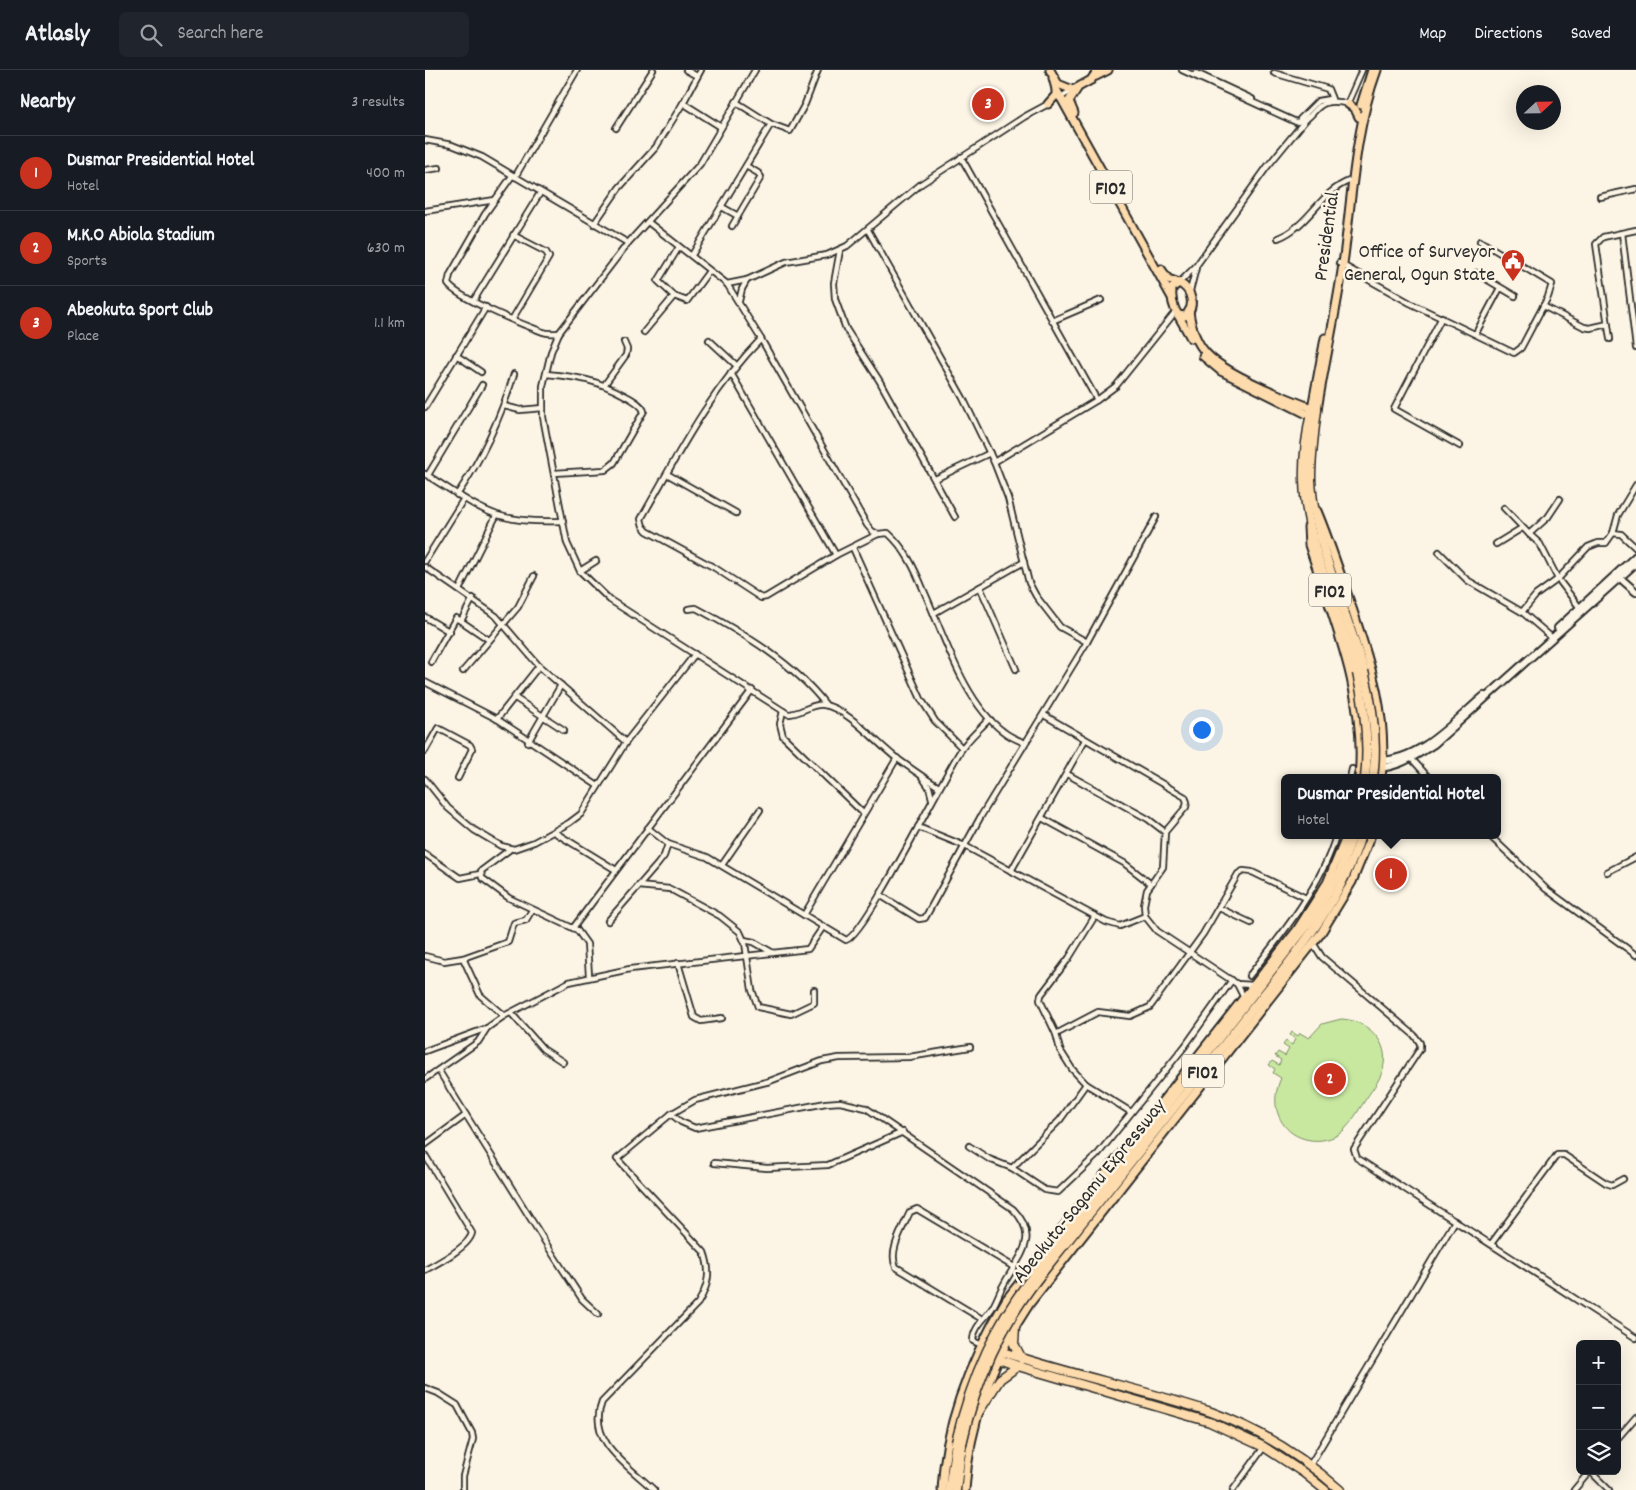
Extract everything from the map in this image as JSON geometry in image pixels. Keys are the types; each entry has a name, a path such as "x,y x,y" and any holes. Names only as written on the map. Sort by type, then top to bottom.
{"highway":[{"name":"F102","path":"1313,413 1310,506 1323,542 1374,722 1373,774"},
{"name":"F102","path":"1360,672 1367,741 1365,774"},
{"name":"Abeokuta-Sagamu Expressway","path":"949,1490 959,1443 972,1402 988,1359 1009,1319 1040,1271 1321,919 1340,888 1352,839"},
{"name":"Abeokuta-Sagamu Expressway","path":"1348,860 1359,839"},
{"path":"1015,1326 1014,1344 1020,1362"},
{"path":"980,1348 1210,1422 1264,1447 1304,1473 1325,1490"},
{"path":"978,1413 1000,1379 1020,1362"},
{"path":"1020,1362 1211,1413 1257,1432 1310,1465 1340,1490"},
{"path":"1253,1441 1257,1432"},
{"name":"Abeokuta-Sagamu Expressway","path":"956,1490 959,1443"}],"main road":[{"name":"F102","path":"1050,70 1061,97 1171,296 1177,313 1198,349 1214,366 1313,413"},
{"path":"1053,78 1061,87 1075,89 1097,73 1108,70"},
{"name":"Presidential","path":"1341,264 1349,181 1359,117 1363,107 1363,96 1371,70"},
{"path":"1189,291 1192,331 1201,347 1211,358 1313,413 1341,264 1363,107 1377,70"},
{"path":"1048,104 1056,95 1057,89"},
{"name":"F102","path":"1075,89 1070,96 1071,108 1160,268 1168,279 1179,283 1189,291"},
{"path":"1359,117 1349,103 1363,96"},
{"path":"1171,296 1172,288 1179,283"},
{"path":"1177,313 1185,316 1189,311"},
{"path":"1310,506 1309,545 1354,688 1359,716 1360,760 1356,769 1358,774"},
{"path":"1310,506 1329,539 1369,660 1378,694 1383,761 1382,774"},
{"path":"1356,769 1382,774 1434,744 1453,729 1618,577 1636,556"},
{"path":"1360,760 1383,761 1399,758 1431,741 1580,608 1636,563"},
{"path":"1618,577 1636,592"},
{"path":"965,1490 966,1474 978,1413 1000,1355 1015,1326 1244,998 1315,904 1340,856 1346,839"},
{"path":"942,1490 948,1441 957,1407 980,1348 996,1316 1017,1286 1307,951 1352,882 1369,839"}],"street":[{"path":"559,333 545,333 486,307 450,287 447,280 495,200 514,177 577,70"},
{"path":"615,128 653,70"},
{"path":"686,70 697,76"},
{"path":"594,224 619,188 656,147 701,70"},
{"path":"755,70 700,164 628,243 559,333 551,352 546,374 543,408 567,544 580,571 610,600 752,690 783,712 796,714 812,706 826,705"},
{"path":"736,102 771,124 790,131 805,104 818,70"},
{"path":"1185,70 1295,119 1304,117 1318,101 1332,99 1363,107"},
{"path":"1185,70 1288,120 1300,122 1308,117"},
{"path":"1349,103 1362,70"},
{"path":"1274,74 1328,89 1332,99"},
{"path":"727,284 747,280 786,262 840,250 868,230 921,184 1024,117 1075,89"},
{"path":"1179,283 1196,266 1267,167 1318,106 1326,102 1349,103"},
{"path":"683,103 721,127"},
{"path":"692,255 771,124"},
{"path":"425,140 452,145 472,153 628,243"},
{"path":"961,157 1097,400"},
{"path":"732,226 761,178 758,173 746,166"},
{"path":"425,170 439,168"},
{"path":"1278,238 1294,230 1339,186 1349,181"},
{"path":"1600,196 1636,189"},
{"path":"474,300 539,193"},
{"path":"425,211 495,200"},
{"path":"722,207 738,216"},
{"path":"648,222 727,284 739,301 867,525 872,532 878,534"},
{"path":"868,230 963,398 990,453 1007,498 1029,583 1035,596 1053,620 1064,630 1081,637 1087,642"},
{"path":"1610,339 1596,244 1603,237 1636,230"},
{"path":"1622,233 1636,348"},
{"path":"513,235 546,252 549,257 513,318"},
{"path":"1341,264 1410,303 1476,333 1510,352 1517,352 1543,306 1552,284 1480,241"},
{"path":"679,247 659,281 674,296 687,301 709,270"},
{"path":"840,250 834,283 835,299 846,329 879,380 955,517"},
{"path":"1189,291 1196,266"},
{"path":"1476,273 1515,296"},
{"path":"739,301 740,293 747,280"},
{"path":"1476,333 1500,288"},
{"path":"643,332 674,296"},
{"path":"1052,321 1101,300"},
{"path":"1543,306 1583,327 1590,328 1608,324"},
{"path":"425,407 486,307"},
{"path":"994,462 1097,400 1116,386 1177,313"},
{"path":"1441,317 1395,409 1460,446"},
{"path":"761,339 736,365 710,401 641,519 643,526 647,531 715,568 754,596 766,597 837,555 878,534 888,533 900,545 915,568 957,666 989,718 1005,733 1025,743"},
{"path":"709,340 736,365"},
{"path":"605,384 626,355 627,349 623,342"},
{"path":"457,355 481,372"},
{"path":"731,373 837,555"},
{"path":"457,495 483,452 504,406 514,374"},
{"path":"546,374 583,377 605,384 643,408 629,439 614,463 605,470 554,474"},
{"path":"482,385 426,474 463,500 496,516 515,520 563,521"},
{"path":"504,406 521,410 543,408"},
{"path":"935,479 990,453"},
{"path":"667,474 736,513"},
{"path":"1522,612 1536,595 1557,579 1587,547 1598,543 1606,543 1613,533 1619,515 1636,485"},
{"path":"1529,534 1548,517 1560,499"},
{"path":"425,561 463,500"},
{"path":"1504,508 1540,544 1557,579 1580,608"},
{"path":"459,590 496,516"},
{"path":"880,895 919,919 925,918 1025,743 1044,715 1087,642 1157,518"},
{"path":"1497,544 1522,528"},
{"path":"1613,533 1621,534 1636,548"},
{"path":"853,548 921,700 935,721 962,748"},
{"path":"1439,552 1467,580 1522,612 1550,636"},
{"path":"580,571 596,561"},
{"path":"933,613 1024,562"},
{"path":"425,567 473,598 502,624 539,666 626,742"},
{"path":"463,671 518,607 534,576"},
{"path":"980,587 1016,669"},
{"path":"461,621 473,598"},
{"path":"688,609 696,608 747,637 811,685 826,705 841,712 897,758 939,787"},
{"path":"425,616 450,632"},
{"path":"431,662 450,632 456,618 489,640"},
{"path":"425,854 460,878 480,874 481,871 509,850 520,848 554,832 581,814 626,742 695,654"},
{"path":"497,719 539,666"},
{"path":"425,682 497,719 528,742 598,786"},
{"path":"528,742 561,685"},
{"path":"573,928 752,690"},
{"path":"515,698 564,730"},
{"path":"783,712 779,724 783,736 863,813"},
{"path":"1044,715 1185,797 1187,802 1186,808 1165,832 1163,867 1145,896 1145,916 1157,931 1237,984 1244,998"},
{"path":"647,828 668,844 707,856 846,940 852,938 880,895 962,748 989,718"},
{"path":"425,751 438,728 471,744 471,749 458,778"},
{"path":"1011,870 1085,740"},
{"path":"804,915 897,758"},
{"path":"1411,758 1425,774"},
{"path":"1353,774 1356,769"},
{"path":"916,770 929,787 932,799"},
{"path":"1067,774 1148,819 1165,832"},
{"path":"425,779 442,802 474,830 509,850"},
{"path":"722,865 760,810"},
{"path":"1042,818 1124,863 1151,884"},
{"path":"918,827 965,846 1095,916 1119,926 1145,916"},
{"path":"554,832 616,870"},
{"path":"1249,976 1306,898 1335,839"},
{"path":"1493,839 1546,889 1636,955"},
{"path":"608,921 664,856 668,844"},
{"path":"1607,872 1636,857"},
{"path":"1056,1034 1098,1012 1130,1016 1150,1007 1190,953 1238,874 1247,869 1306,898"},
{"path":"480,874 492,886 532,910 573,928 583,936 587,944 589,976"},
{"path":"638,886 670,890 703,906 740,932 744,940 752,990 758,1007 791,1014 814,1003 814,990"},
{"path":"1219,908 1251,923"},
{"path":"425,956 444,961 463,958 508,942 514,923 526,920 532,910"},
{"path":"1095,916 1069,958 1041,995 1043,1007 1056,1034 1065,1060 1086,1084 1131,1112"},
{"path":"425,1051 487,1028 554,988 589,976 678,963 808,948 823,927"},
{"path":"744,940 754,942 773,953"},
{"path":"1313,943 1322,957 1414,1035 1420,1043 1420,1049 1354,1149 1357,1158 1636,1338"},
{"path":"1307,951 1322,957"},
{"path":"463,958 480,995 505,1016"},
{"path":"678,963 694,1018 701,1021 722,1018"},
{"path":"969,1146 989,1159 1012,1168 1045,1190 1058,1192 1098,1154 1185,1046 1232,980"},
{"path":"1237,984 1254,985"},
{"path":"511,1014 543,1049 563,1062"},
{"path":"425,1079 439,1072 478,1042 487,1028"},
{"path":"654,1490 603,1439 599,1428 598,1413 603,1402 698,1302 706,1290 709,1278 708,1264 704,1252 617,1159 671,1114 695,1100 770,1081 822,1061 839,1058 909,1056 971,1047"},
{"path":"439,1072 556,1260 583,1299 598,1314"},
{"path":"1012,1168 1060,1120 1086,1084"},
{"path":"671,1114 681,1122 695,1128 826,1103 840,1102 866,1108 995,1196 1021,1217 1027,1233 1027,1242 1023,1254 991,1310 982,1319 973,1336 973,1340 980,1348"},
{"path":"425,1145 466,1116"},
{"path":"714,1163 767,1168 828,1165 903,1132"},
{"path":"425,1155 472,1232 470,1238 456,1250 425,1270"},
{"path":"1491,1244 1557,1156 1564,1155 1606,1184 1612,1185 1623,1179"},
{"path":"982,1319 896,1267 893,1260 899,1238 910,1212 917,1209 1014,1267"},
{"path":"1310,1465 1455,1221"},
{"path":"425,1388 438,1393 457,1405 472,1433 473,1440 463,1476 463,1490"},
{"path":"1621,1435 1636,1418"},
{"path":"1233,1490 1264,1447"},
{"path":"1574,1490 1587,1475"},
{"path":"1594,1475 1609,1490"}],"green space":[{"path":"1341,1019 1359,1023 1380,1041 1385,1059 1383,1069 1375,1086 1344,1130 1337,1135 1321,1140 1304,1139 1290,1131 1280,1119 1276,1108 1276,1096 1281,1078 1273,1073 1275,1069 1269,1065 1272,1061 1279,1065 1281,1060 1275,1056 1278,1052 1285,1056 1289,1049 1283,1045 1286,1041 1292,1045 1295,1039 1290,1035 1292,1032 1298,1036 1300,1033 1309,1038 1322,1024"}],"place":[{"name":"Abeokuta Sport Club","path":"988,104"},
{"name":"Office of Surveyor General, Ogun State","path":"1513,282"},
{"name":"Dusmar Presidential Hotel","path":"1391,874"},
{"name":"M.K.O Abiola Stadium","path":"1330,1079"}]}
